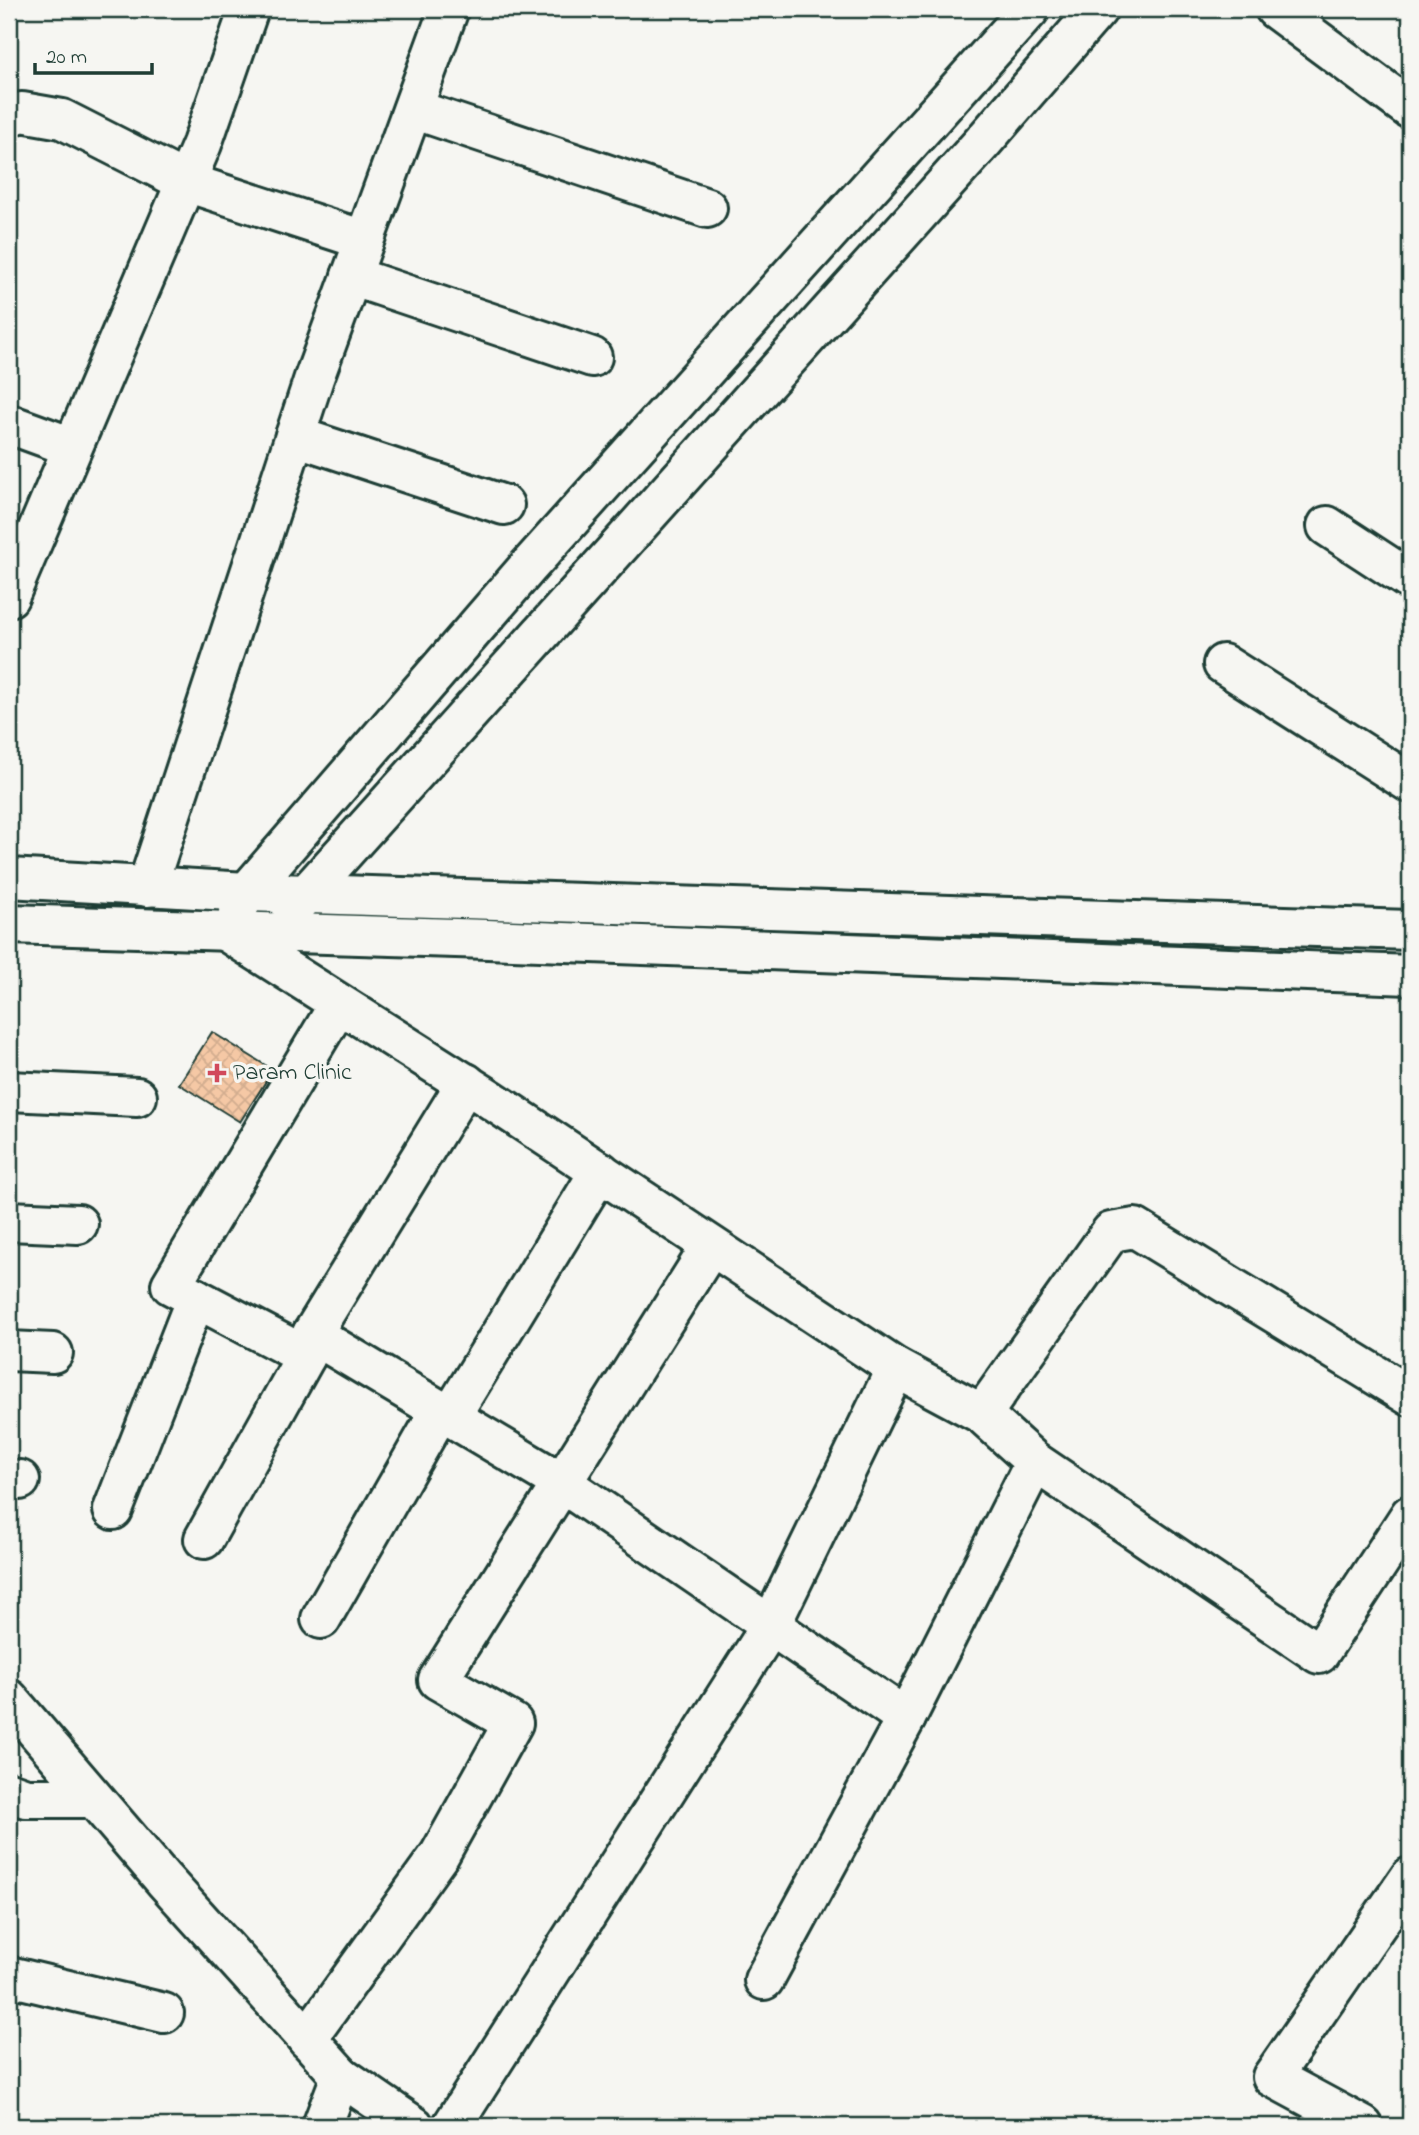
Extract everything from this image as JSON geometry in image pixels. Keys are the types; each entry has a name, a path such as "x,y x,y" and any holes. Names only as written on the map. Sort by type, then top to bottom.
{"street":[{"path":"9,597 186,182 248,9"},
{"path":"147,887 295,436 449,9"},
{"path":"225,931 247,892 528,567 1030,9"},
{"path":"276,933 302,894 982,143 1098,9"},
{"path":"1275,9 1410,109"},
{"path":"413,109 707,208"},
{"path":"9,117 22,112 62,119 186,182 364,240"},
{"path":"351,276 592,357"},
{"path":"9,424 72,447"},
{"path":"295,436 504,505"},
{"path":"1327,526 1410,580"},
{"path":"1223,664 1410,783"},
{"path":"9,878 247,892 1410,930"},
{"path":"9,924 1410,975"},
{"path":"225,931 466,1083 896,1368 982,1414 1035,1462 1319,1654 1410,1515"},
{"path":"339,1003 171,1285 309,1345 445,1414 562,1483 906,1718"},
{"path":"204,1539 309,1345 466,1083"},
{"path":"9,1091 137,1097"},
{"path":"320,1619 445,1414 600,1171"},
{"path":"9,1221 78,1224"},
{"path":"982,1414 1111,1232 1135,1228 1410,1396"},
{"path":"307,2039 440,1854 513,1723 438,1680 711,1246"},
{"path":"113,1510 196,1298"},
{"path":"9,1351 53,1353"},
{"path":"452,2126 770,1627 896,1368"},
{"path":"764,1980 906,1718 1035,1462"},
{"path":"9,1699 307,2039 341,2076 399,2124"},
{"path":"9,1792 26,1798 93,1798"},
{"path":"1363,2126 1272,2077 1410,1877"},
{"path":"9,1976 164,2013"},
{"path":"322,2126 341,2076"}],"building":[{"path":"212,1032 273,1070 240,1122 179,1084"}],"place":[{"name":"Param Clinic","path":"217,1073"}]}
